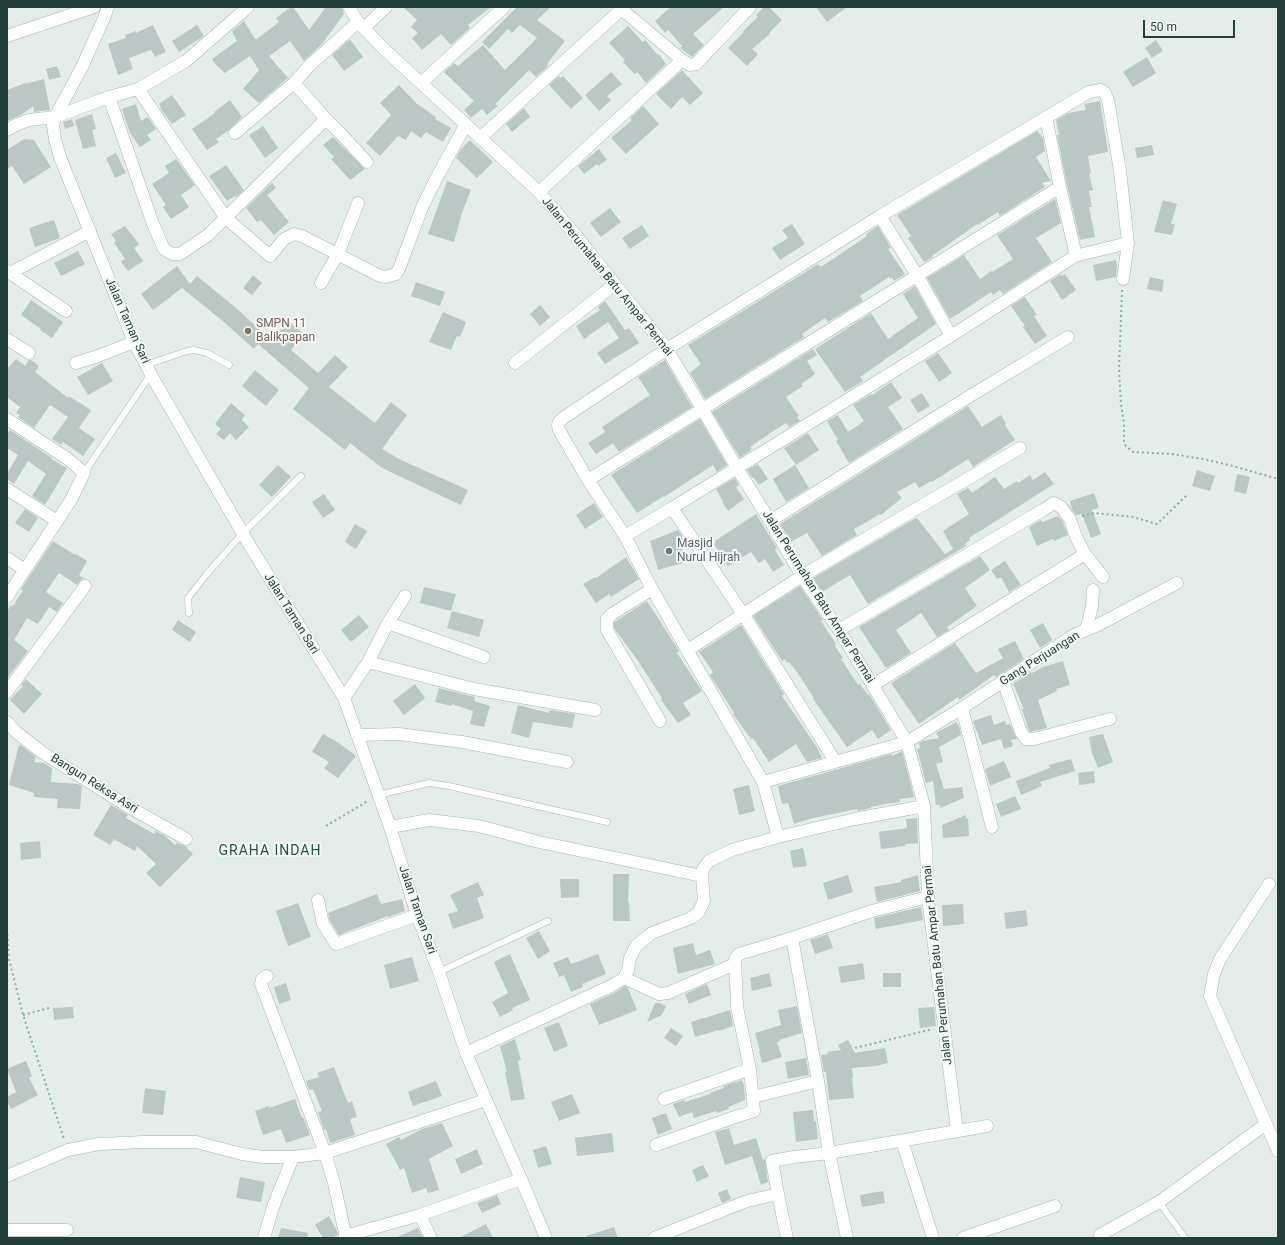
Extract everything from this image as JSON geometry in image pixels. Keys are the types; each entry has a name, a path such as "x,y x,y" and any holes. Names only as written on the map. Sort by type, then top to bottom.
{"street":[{"path":"9,31 94,7"},
{"name":"Jalan Taman Sari","path":"108,7 82,67 55,117 53,125 60,156 134,342 148,370 242,534 344,698 390,827 417,915 439,972 466,1053 546,1238"},
{"path":"7,130 29,120 55,117 109,97 138,89 186,61 248,7"},
{"name":"Jalan Perumahan Batu Ampar Permai","path":"349,7 361,25 384,49 539,192 667,349 802,576 839,630 907,742 924,806 928,897 957,1131"},
{"path":"235,133 294,83 309,66 386,7"},
{"path":"421,83 504,7"},
{"path":"480,138 621,8 682,60 690,64 696,64 750,7"},
{"path":"539,192 682,60"},
{"path":"294,83 367,162"},
{"path":"138,89 226,218 270,256 284,239 294,234 302,236 380,276 386,277 396,274 399,269 423,205 466,124"},
{"path":"778,837 763,782 652,589 625,536 588,480 559,430 559,422 667,349 880,216 1089,92 1101,90 1106,93 1108,100 1120,171 1128,243 1123,278"},
{"path":"109,97 153,224 164,249 172,254 180,254 208,235 326,119"},
{"path":"1046,117 1075,256"},
{"path":"588,480 1060,187"},
{"path":"321,283 338,254 358,203"},
{"path":"880,216 917,275 951,336"},
{"path":"66,311 9,272 90,232"},
{"path":"625,536 951,336 1075,256 1128,243"},
{"path":"515,363 615,284"},
{"path":"770,520 1068,337"},
{"path":"7,339 29,354"},
{"path":"76,363 134,342"},
{"path":"7,419 68,459 84,473 71,500 7,597"},
{"path":"688,650 802,576 1020,448"},
{"path":"7,489 57,521"},
{"path":"839,630 1043,510 1054,502 1061,507 1070,519 1076,537 1085,554 1103,577"},
{"path":"672,508 743,614 835,761"},
{"path":"873,686 1085,554"},
{"path":"7,558 25,570"},
{"name":"Gang Perjuangan","path":"763,782 907,742 1074,635 1177,583"},
{"path":"7,692 85,586"},
{"path":"652,589 612,614 607,619 607,630 660,720"},
{"path":"1086,630 1092,607 1093,590"},
{"path":"344,698 368,662 405,596"},
{"path":"388,624 484,657"},
{"path":"368,662 474,689 595,710"},
{"path":"1003,681 1021,732 1026,739 1034,739 1110,719"},
{"path":"962,708 992,827"},
{"name":"Bangun Reksa Asri","path":"7,722 16,732 43,753 129,807 186,839"},
{"path":"357,735 399,734 462,742 567,762"},
{"path":"466,1053 611,986 624,978 628,970 630,958 636,946 652,933 691,918 698,913 704,901 702,876 703,869 709,861 732,850 778,837 855,819 924,806"},
{"path":"390,827 429,820 479,826 539,842 702,876"},
{"path":"1269,884 1220,960 1214,974 1210,996 1278,1151"},
{"path":"656,1145 754,1111 750,1069 737,1007 735,959 739,954 872,911 928,897"},
{"path":"318,900 323,924 336,944 417,915"},
{"path":"792,938 818,1081 829,1153 847,1238"},
{"path":"624,978 659,994 668,993 735,964"},
{"path":"267,976 262,979 261,984 325,1153 334,1182 346,1237 420,1215 521,1179"},
{"path":"664,1099 750,1069"},
{"path":"753,1096 818,1081"},
{"path":"7,1176 68,1150 98,1144 196,1142 242,1154 262,1157 293,1157 325,1153 486,1100"},
{"path":"1100,1235 1159,1202 1266,1124"},
{"path":"787,1238 772,1161 829,1153 987,1126"},
{"path":"902,1141 933,1238"},
{"path":"264,1238 273,1207 293,1157"},
{"path":"654,1238 747,1201 778,1194"},
{"path":"963,1238 1055,1206"},
{"path":"420,1215 431,1238"},
{"path":"7,1230 67,1230"}],"lane":[{"path":"84,473 148,370 187,351 194,350 207,353 229,365"},
{"path":"189,613 188,598 206,575 242,534 301,476"},
{"path":"378,795 429,784 449,786 607,822"},
{"path":"439,972 548,920"},
{"path":"1159,1202 1185,1238"}],"path":[{"path":"1123,278 1120,328 1120,369 1125,445 1133,452 1172,454 1203,459 1278,479"},
{"path":"1070,519 1076,519 1095,513 1133,517 1157,524 1188,494"},
{"path":"326,826 378,795"},
{"path":"7,930 9,959 23,1015 68,1150"},
{"path":"23,1015 49,1008"},
{"name":"Jalan Perumahan Batu Ampar Permai","path":"855,1048 938,1028"}],"building":[{"path":"293,7 309,30 326,7 342,7 344,14 322,44 304,61 290,41 269,56 288,78 259,103 243,89 259,70 250,56 225,73 215,64 212,59 237,41 232,31 244,21 255,39 257,39 279,22 276,18"},
{"path":"403,7 491,7 468,25 470,28 451,45 441,34 422,50 412,38 418,33 411,27 417,20"},
{"path":"517,7 551,7 537,20 565,41 547,64 548,66 536,77 529,70 495,104 498,106 487,115 482,109 471,118 464,110 474,101 444,72 454,63 458,66 483,45 505,70 537,38 520,25 512,33 508,29 489,49 482,42"},
{"path":"671,7 724,7 693,34 704,45 692,57 680,48 682,46 668,30 665,33 655,21"},
{"path":"764,7 769,7 782,20 769,33 770,34 752,49 758,54 747,66 728,48 758,17 756,15"},
{"path":"816,7 847,7 827,22"},
{"path":"153,25 166,52 155,57 151,50 129,58 133,69 118,75 108,44 126,38 125,35 136,31 136,33"},
{"path":"197,25 204,36 179,52 172,41"},
{"path":"628,26 643,42 645,40 658,55 659,54 666,64 646,83 637,72 635,74 623,62 625,60 609,43"},
{"path":"350,39 363,57 344,71 332,55"},
{"path":"1156,40 1163,51 1152,58 1145,48"},
{"path":"1147,57 1156,73 1133,87 1123,72"},
{"path":"57,66 61,77 49,80 46,69"},
{"path":"682,70 703,93 690,105 682,97 671,109 656,94"},
{"path":"611,72 622,84 607,96 611,100 599,111 585,95"},
{"path":"559,76 561,78 563,76 583,98 571,109 549,85"},
{"path":"44,79 50,110 34,112 33,106 21,115 7,121 7,90 25,83"},
{"path":"399,85 417,104 436,117 435,119 451,128 443,142 426,132 421,138 411,131 406,140 398,136 380,156 366,143 391,115 380,103"},
{"path":"172,95 186,115 172,124 160,108 159,104"},
{"path":"230,100 242,117 228,131 216,139 219,142 207,150 192,129 215,113 214,112"},
{"path":"1100,101 1108,152 1088,156 1091,173 1089,174 1093,190 1089,191 1092,207 1089,207 1095,237 1080,240 1057,135 1059,135 1056,120 1068,113 1086,110 1084,104"},
{"path":"136,104 141,121 148,117 156,129 147,135 151,140 140,147 130,133 122,109"},
{"path":"643,106 659,124 626,154 611,138 632,120 630,118"},
{"path":"524,108 530,117 512,132 506,124"},
{"path":"92,114 96,129 92,130 96,146 83,149 75,120"},
{"path":"72,119 74,126 65,129 63,122"},
{"path":"263,126 278,148 265,158 249,135"},
{"path":"1037,131 1043,138 1045,151 1036,157 1051,181 1042,183 1045,187 1000,216 998,212 978,225 977,224 924,262 908,238 911,236 897,215"},
{"path":"333,137 365,169 350,180 331,159 334,157 323,145"},
{"path":"24,139 34,140 51,167 24,184 12,166 7,169 7,150"},
{"path":"470,140 493,162 477,178 456,158 461,149"},
{"path":"1152,145 1154,155 1137,158 1135,148"},
{"path":"599,149 607,160 598,166 597,164 584,174 578,166"},
{"path":"116,153 126,173 115,178 106,158"},
{"path":"176,159 195,185 181,195 189,207 171,219 163,207 166,205 152,184 169,173 165,166"},
{"path":"226,165 244,190 236,197 235,196 227,201 209,176"},
{"path":"447,181 471,190 462,213 454,242 428,234"},
{"path":"272,183 276,188 267,195 289,222 274,235 261,220 257,222 246,208"},
{"path":"1055,199 1061,223 1036,238 1052,262 1003,294 1000,290 993,295 991,292 950,319 927,278 964,255 980,279 991,271 992,272 1013,259 997,235"},
{"path":"1163,200 1177,204 1171,224 1175,224 1172,235 1154,232"},
{"path":"610,208 621,222 601,237 590,223"},
{"path":"54,220 60,238 35,247 29,228"},
{"path":"792,224 805,244 780,260 772,248 788,238 782,230"},
{"path":"642,225 649,236 630,249 622,238"},
{"path":"125,226 139,244 134,248 143,261 128,271 121,262 125,259 114,243 116,241 111,234"},
{"path":"878,226 891,248 888,249 905,274 894,281 889,277 860,296 863,301 828,322 825,318 802,334 804,337 705,399 690,373 701,364 688,345 818,264 821,267 867,236 866,234"},
{"path":"78,251 85,264 61,276 54,263"},
{"path":"1116,260 1116,277 1096,281 1093,265"},
{"path":"177,266 190,284 197,276 269,338 273,334 275,337 288,321 304,334 291,350 318,373 335,355 348,367 329,387 375,423 391,402 407,415 382,449 401,460 468,490 461,505 382,468 350,443 345,450 293,409 309,388 258,344 254,349 182,288 153,310 141,294"},
{"path":"1061,274 1062,276 1065,274 1076,290 1062,300 1050,281"},
{"path":"253,275 262,283 252,295 243,288"},
{"path":"1150,277 1164,280 1162,292 1147,289"},
{"path":"416,282 445,292 440,306 411,296"},
{"path":"915,286 936,324 860,377 863,381 845,392 815,349 871,313 888,339 918,318 903,294"},
{"path":"1025,297 1037,315 1034,316 1047,336 1035,344 1011,306"},
{"path":"31,300 63,322 52,338 21,315"},
{"path":"605,301 625,330 629,328 639,343 605,364 597,353 619,338 608,322 584,339 576,326 600,310 598,307"},
{"path":"540,305 550,317 540,326 530,314"},
{"path":"443,312 466,322 460,337 457,336 451,350 429,342"},
{"path":"813,349 817,355 807,361 815,374 801,384 803,386 786,397 799,416 797,417 800,421 789,427 786,423 750,447 752,449 740,458 712,412"},
{"path":"938,353 952,373 939,382 925,361"},
{"path":"16,359 25,366 29,360 31,360 39,366 35,372 68,398 69,396 91,410 79,428 95,439 83,456 63,442 61,445 52,439 68,417 50,405 34,428 18,417 20,415 16,413 20,407 7,397 7,369"},
{"path":"665,360 692,407 619,452 613,443 596,454 588,443 605,432 602,427 650,395 638,377"},
{"path":"102,363 113,381 88,395 77,377"},
{"path":"255,370 279,390 266,406 242,386"},
{"path":"891,382 902,398 888,407 903,429 849,463 836,441 838,440 827,421 838,415 848,432 864,421 853,405 871,394 872,395"},
{"path":"922,393 930,406 918,413 910,400"},
{"path":"231,403 245,415 242,420 249,427 236,440 230,433 224,440 216,434 221,429 215,424"},
{"path":"968,406 982,427 1001,415 1006,424 1005,425 1015,440 973,467 968,459 932,482 931,481 919,488 915,482 897,492 902,498 881,515 880,514 854,529 857,535 822,556 807,533 791,542 780,524"},
{"path":"700,419 727,465 717,472 713,465 637,513 611,475"},
{"path":"10,430 52,458 51,459 67,468 45,505 32,496 46,474 28,461 14,484 7,479 7,474 18,455 7,448 7,434"},
{"path":"808,433 819,450 796,465 784,448"},
{"path":"758,464 768,479 759,485 747,470"},
{"path":"278,465 291,477 272,497 259,485"},
{"path":"795,465 809,488 786,502 773,479"},
{"path":"1197,470 1215,476 1210,491 1192,486"},
{"path":"1045,472 1054,484 969,538 970,540 965,544 966,546 868,604 850,575 822,592 813,578 916,518 945,554 953,549 943,531 969,514 957,494 968,488 972,493 995,477 1004,489 1017,481 1018,483 1030,475 1033,480"},
{"path":"1237,474 1250,477 1246,494 1234,491"},
{"path":"735,478 739,485 736,487 744,499 728,511 716,489"},
{"path":"1094,493 1099,508 1092,510 1101,534 1091,538 1082,514 1076,515 1072,509 1070,501"},
{"path":"324,494 335,510 323,518 312,502"},
{"path":"594,503 603,517 585,529 576,515"},
{"path":"25,509 38,518 29,532 15,523"},
{"path":"756,514 777,548 775,550 784,565 773,572 765,559 759,563 751,552 728,566 714,544 716,543 715,541"},
{"path":"1058,516 1063,522 1068,535 1054,541 1053,539 1037,546 1029,527 1041,520 1042,522"},
{"path":"355,524 367,531 356,549 345,542"},
{"name":"Masjid Nurul Hijrah","path":"678,530 683,541 679,544 690,561 658,570 650,541"},
{"path":"53,541 87,561 79,575 85,579 82,579 77,585 59,573 46,592 63,603 57,612 49,607 38,624 27,618 14,640 28,651 7,679 7,611 11,605 13,606 23,590 21,589"},
{"path":"980,556 990,570 965,588 977,606 947,627 949,630 937,637 921,613 896,630 911,653 886,668 859,627"},
{"path":"626,557 639,579 611,597 609,594 596,603 583,584 595,577 596,578"},
{"path":"1005,561 1021,585 1009,592 1001,577 997,579 991,570"},
{"path":"800,586 823,620 821,621 843,658 841,659 858,685 860,684 868,695 869,694 891,730 878,739 872,730 847,747 813,699 814,698 797,672 789,662 787,663 785,659 782,661 753,616"},
{"path":"424,587 456,594 451,611 420,603"},
{"path":"647,601 679,651 677,653 702,691 683,703 691,715 678,723 661,700 662,698 638,661 614,628 614,622"},
{"path":"452,611 484,620 479,637 447,628"},
{"path":"359,615 369,627 351,642 341,630"},
{"path":"178,620 196,632 190,642 172,630"},
{"path":"1043,623 1052,640 1040,648 1030,630"},
{"path":"741,625 784,694 782,696 818,749 822,758 807,762 796,744 769,762 753,738 751,739 733,714 734,713 710,675 713,672 699,652"},
{"path":"1015,641 1024,659 996,677 994,675 959,700 958,697 919,724 891,683 955,643 976,673 1003,658 998,649"},
{"path":"1063,661 1070,685 1056,689 1057,691 1038,700 1047,728 1030,732 1022,709 1024,709 1013,684 1031,672 1032,673 1043,667"},
{"path":"26,679 42,694 24,714 10,700 23,686 21,685"},
{"path":"415,684 425,698 404,715 393,701"},
{"path":"439,688 475,697 474,701 490,706 484,727 470,724 473,711 452,704 451,706 435,702"},
{"path":"518,705 549,713 550,710 575,714 572,728 533,722 529,738 511,733"},
{"path":"991,715 994,725 1005,721 1006,725 1010,724 1017,739 1011,740 1013,746 1004,749 1001,739 982,745 973,721"},
{"path":"956,722 959,726 961,735 939,747 943,762 936,764 944,789 962,787 964,798 940,808 940,805 936,805 933,781 926,783 917,749 920,748 919,743 939,738 936,733"},
{"path":"323,734 342,745 356,756 338,778 324,768 329,762 312,752"},
{"path":"1103,734 1113,762 1098,768 1092,753 1089,737"},
{"path":"19,745 36,757 34,762 44,763 52,768 51,782 78,784 82,786 80,809 57,808 58,799 34,797 34,793 9,785"},
{"path":"902,751 914,797 900,799 900,802 858,811 857,809 809,819 794,824 788,803 782,804 778,786 891,754 892,756"},
{"path":"1071,759 1075,771 1040,782 1042,786 1021,795 1016,781 1050,768 1049,765"},
{"path":"1004,761 1011,777 990,786 985,769"},
{"path":"1094,771 1095,783 1079,785 1078,773"},
{"path":"749,785 755,811 739,815 733,789"},
{"path":"1015,796 1021,809 1001,817 996,804"},
{"path":"111,805 128,815 126,818 154,834 156,831 164,835 175,845 177,843 185,846 193,854 160,887 146,873 156,864 137,846 135,851 114,839 110,845 93,835"},
{"path":"966,815 966,819 968,818 969,836 943,838 942,825"},
{"path":"917,818 918,843 881,849 879,832 907,828 906,819"},
{"path":"40,841 41,858 21,860 20,843"},
{"path":"803,848 807,866 793,868 790,851"},
{"path":"613,874 629,874 628,902 630,921 613,921"},
{"path":"848,875 853,892 828,900 823,883"},
{"path":"918,875 920,891 877,902 874,887 901,882 901,880"},
{"path":"560,879 579,879 579,897 561,898"},
{"path":"478,882 484,895 477,898 484,918 453,929 448,914 458,911 450,895"},
{"path":"377,894 381,904 402,899 405,911 339,935 330,921 328,913"},
{"path":"298,903 311,937 288,946 276,911"},
{"path":"963,904 964,924 943,926 942,905"},
{"path":"921,907 923,920 876,929 874,918"},
{"path":"1026,910 1028,926 1006,929 1004,913"},
{"path":"539,931 550,951 538,959 526,938"},
{"path":"828,934 833,948 815,954 810,940"},
{"path":"693,943 696,955 710,950 715,964 678,974 673,948"},
{"path":"510,954 530,1000 512,1008 513,1010 500,1017 492,1002 508,993 494,962"},
{"path":"598,954 606,974 582,984 583,987 571,992 564,975 559,977 553,963 568,957 571,964"},
{"path":"412,957 419,981 390,989 384,965"},
{"path":"863,963 865,979 841,983 838,967"},
{"path":"769,973 772,986 752,991 750,978"},
{"path":"883,973 901,973 901,987 883,987"},
{"path":"286,983 291,1000 279,1004 274,987"},
{"path":"707,984 711,995 689,1004 685,994"},
{"path":"625,986 628,988 637,1010 599,1025 590,1004"},
{"path":"655,1003 666,1006 662,1015 647,1022"},
{"path":"797,1006 802,1033 779,1040 780,1041 777,1042 782,1057 762,1063 755,1033 781,1025 778,1010"},
{"path":"73,1007 74,1018 54,1020 53,1008"},
{"path":"934,1007 936,1026 920,1028 918,1008"},
{"path":"730,1010 733,1026 695,1037 691,1022"},
{"path":"559,1022 568,1046 554,1052 544,1028"},
{"path":"671,1028 683,1036 676,1046 664,1038"},
{"path":"515,1039 521,1060 518,1061 525,1099 511,1101 505,1072 507,1072 500,1046"},
{"path":"848,1040 855,1053 885,1048 888,1063 876,1066 852,1068 854,1098 829,1100 826,1072 824,1072 821,1055 828,1054 827,1052 841,1050 838,1045"},
{"path":"806,1058 809,1075 788,1079 785,1062"},
{"path":"26,1061 32,1076 29,1078 38,1095 11,1109 7,1102 7,1097 16,1092 7,1069"},
{"path":"334,1067 348,1103 352,1101 357,1117 350,1119 355,1135 330,1143 326,1129 324,1130 318,1112 322,1111 313,1089 309,1090 306,1081 319,1077 317,1073"},
{"path":"742,1080 744,1085 745,1100 728,1107 729,1109 717,1113 716,1111 694,1118 692,1112 679,1117 673,1104 684,1100 685,1102 710,1094 724,1088 723,1086"},
{"path":"436,1081 442,1096 413,1106 408,1092"},
{"path":"145,1088 166,1091 163,1115 142,1113"},
{"path":"572,1094 580,1113 559,1121 551,1102"},
{"path":"295,1099 310,1135 286,1143 281,1129 263,1135 255,1111"},
{"path":"813,1110 818,1139 796,1142 793,1112"},
{"path":"666,1113 672,1129 658,1135 652,1118"},
{"path":"442,1123 453,1146 429,1159 439,1190 428,1193 426,1188 412,1193 404,1168 400,1170 386,1144 399,1137 401,1140 422,1129"},
{"path":"729,1128 734,1145 756,1138 763,1160 765,1159 768,1182 761,1185 752,1156 725,1165 715,1132"},
{"path":"612,1133 614,1152 577,1156 575,1138"},
{"path":"546,1146 552,1164 538,1168 533,1150"},
{"path":"477,1149 483,1164 461,1174 455,1159"},
{"path":"703,1165 709,1176 697,1182 692,1170"},
{"path":"240,1177 265,1182 261,1202 236,1198"},
{"path":"727,1189 731,1199 722,1203 718,1193"},
{"path":"883,1191 885,1203 862,1207 860,1195"},
{"path":"497,1195 501,1204 482,1213 477,1203"},
{"path":"329,1216 338,1235 332,1238 323,1238 315,1225"},
{"path":"486,1224 493,1238 459,1238"},
{"path":"614,1227 618,1238 586,1238 586,1236"},
{"path":"281,1228 308,1233 307,1238 278,1238"},
{"path":"418,1228 423,1238 395,1238"}],"place":[{"name":"SMPN 11 Balikpapan","path":"248,331"},
{"name":"Masjid Nurul Hijrah","path":"669,551"}],"district":[{"name":"GRAHA INDAH","path":"270,851"}]}
